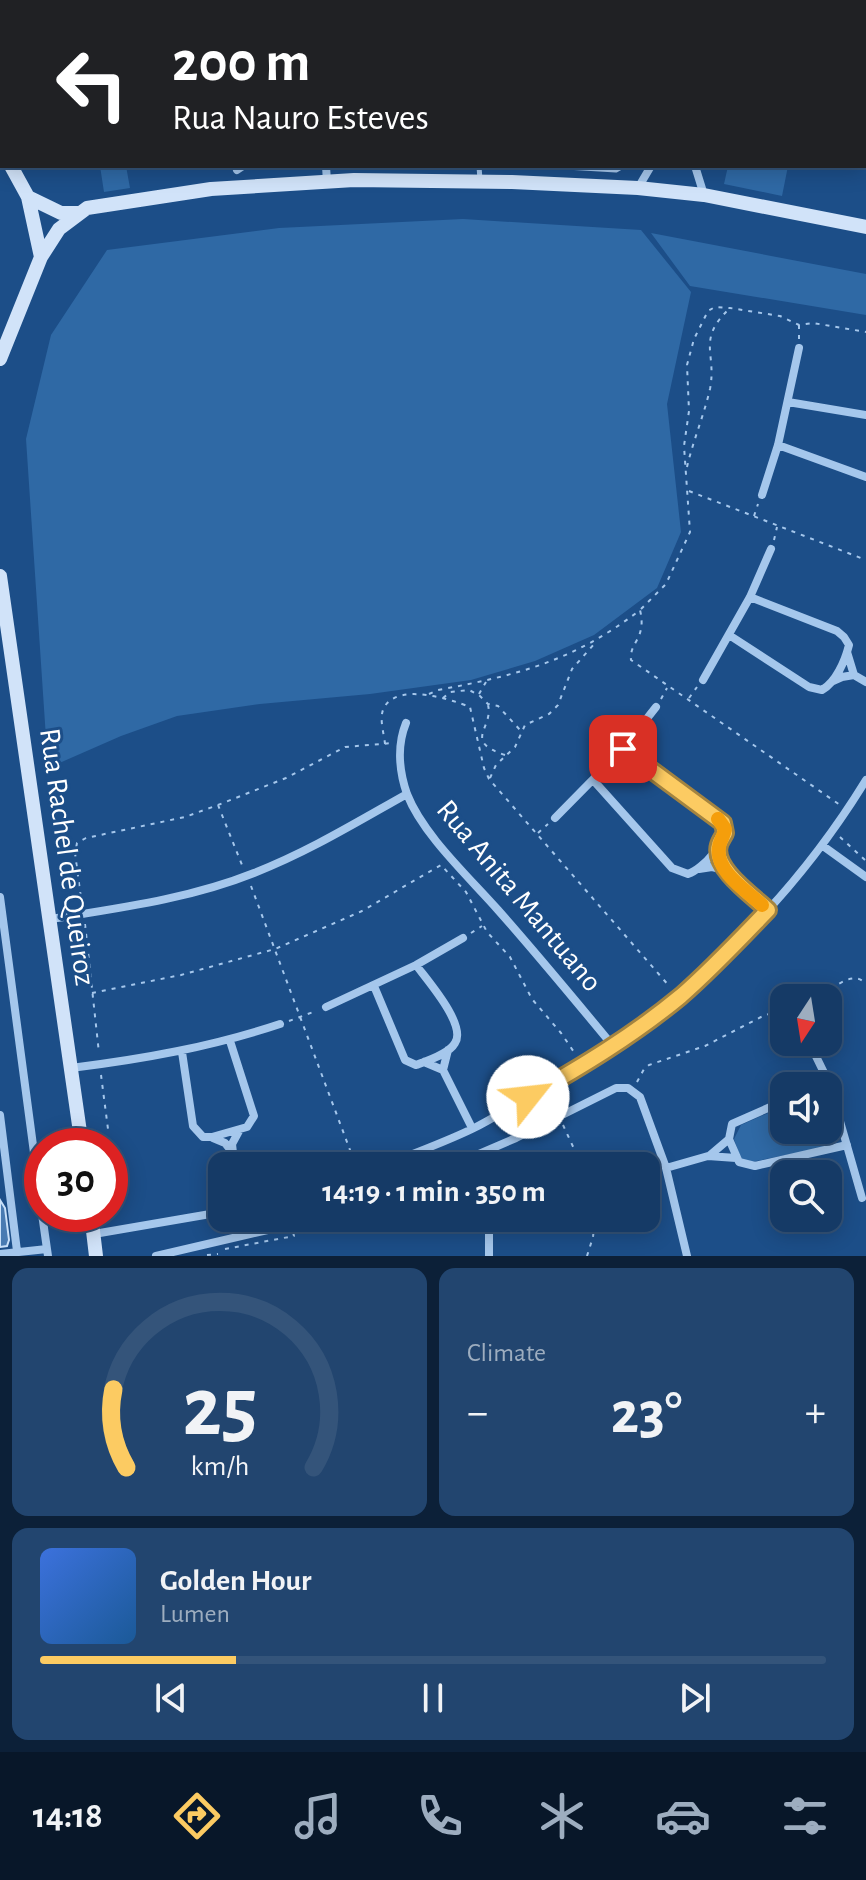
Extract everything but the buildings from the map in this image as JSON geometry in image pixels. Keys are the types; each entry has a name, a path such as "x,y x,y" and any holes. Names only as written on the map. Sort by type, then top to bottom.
{"street":[{"path":"12,168 28,197 41,257"},
{"path":"326,168 327,182"},
{"path":"638,188 650,168"},
{"path":"696,168 704,195"},
{"path":"0,359 41,257 59,229 87,208 211,189 480,174 704,195 866,227"},
{"path":"28,197 61,213 80,213"},
{"path":"0,329 20,307"},
{"path":"762,495 778,445 799,348"},
{"path":"788,402 866,415"},
{"path":"778,445 866,477"},
{"path":"703,680 750,597 771,549"},
{"name":"Rua Rachel de Queiroz","path":"0,576 79,1128"},
{"path":"750,597 837,631 847,640 854,675"},
{"path":"729,635 809,687 822,690 842,677 854,675 866,682"},
{"path":"833,682 847,652"},
{"path":"555,818 594,781 656,707"},
{"name":"Rua Anita Mantuano","path":"406,723 399,743 399,754 407,794 432,834 613,1046"},
{"path":"623,749 723,823 725,833 698,869"},
{"path":"415,1152 472,1128 583,1066 679,997 768,910 823,846 866,780"},
{"path":"594,781 672,868 688,874 712,867 725,870"},
{"path":"51,919 172,899 246,876 329,838 407,794"},
{"path":"718,845 725,870 768,910"},
{"path":"823,846 866,877"},
{"path":"0,897 31,1128"},
{"path":"326,1007 416,965 463,938"},
{"path":"374,986 401,1055 411,1064 424,1062 448,1050 457,1039 457,1025 416,965"},
{"path":"71,1068 182,1052 230,1041 280,1024"},
{"path":"182,1052 193,1126 203,1137 239,1131 247,1127 254,1116 230,1041"},
{"path":"443,1070 448,1050"},
{"path":"424,1062 443,1070 472,1128"},
{"path":"484,1152 616,1088 630,1089 640,1097 666,1168 687,1256"},
{"path":"770,1107 737,1120 730,1127 729,1139 736,1158 744,1165 755,1166 847,1145"},
{"path":"0,1115 5,1194 16,1254"},
{"path":"233,1152 232,1144 239,1131"},
{"path":"842,1131 862,1198"},
{"path":"212,1137 225,1143 232,1152"},
{"path":"708,1156 729,1139"},
{"path":"666,1168 708,1156 736,1158"},
{"path":"96,1256 94,1234 208,1214"},
{"path":"0,1254 47,1252 44,1232"},
{"path":"156,1256 259,1232"},
{"path":"489,1232 489,1256"}],"lane":[{"path":"582,168 620,168"}],"path":[{"path":"429,694 540,666 596,642 640,610 666,584 690,532 684,446 689,411 687,371 689,354 708,311 715,307 730,308 780,316 799,325 813,323 866,332"},
{"path":"686,472 710,389 709,340 717,320 730,308"},
{"path":"799,325 799,334"},
{"path":"687,490 866,560"},
{"path":"754,516 756,511"},
{"path":"776,532 778,525"},
{"path":"640,610 642,632 630,653 630,659 847,810"},
{"path":"489,779 496,765 515,747 525,725 549,714 558,705 572,669 593,649 596,642"},
{"path":"479,695 487,681"},
{"path":"664,693 668,686"},
{"path":"443,698 450,692 461,690 479,695 488,704 498,706 522,732"},
{"path":"385,744 382,714 387,703 414,693 429,694 466,705 472,710 476,739 489,779 679,997"},
{"path":"688,699 691,694"},
{"path":"488,704 489,716 482,729 483,740 492,751 506,756"},
{"path":"108,1128 75,853 77,843 86,838 185,817 286,778 345,747 399,743"},
{"path":"218,805 351,1152"},
{"path":"537,834 542,829"},
{"path":"833,832 866,861"},
{"path":"91,993 181,975 275,949 362,911 441,865 466,892 483,926 510,957 532,999 561,1033 583,1066"},
{"path":"477,929 483,926"},
{"path":"838,984 850,977 866,984"},
{"path":"294,1019 311,1013"},
{"path":"630,1089 649,1065 705,1046 770,1013"},
{"path":"560,1116 576,1152"},
{"path":"587,1256 594,1232"},
{"path":"228,1250 231,1255"},
{"path":"201,1255 218,1254"}],"shaded area":[{"path":"100,168 126,168 130,188 104,192"},
{"path":"728,168 788,168 782,196 724,184"},
{"path":"463,219 641,230 691,292 667,404 681,532 657,588 594,635 535,661 471,680 177,716 48,768 26,439 51,335 107,250 279,228"},
{"path":"651,233 866,274 866,315 690,286"},
{"path":"770,1112 770,1144 832,1144 751,1162 741,1159 734,1139 741,1125"}],"slow traffic":[{"path":"718,819 725,829 718,845 725,870 762,905"}],"route":[{"path":"528,1097 583,1066 679,997 768,910 725,870 718,845 725,833 723,823 623,749"}]}
